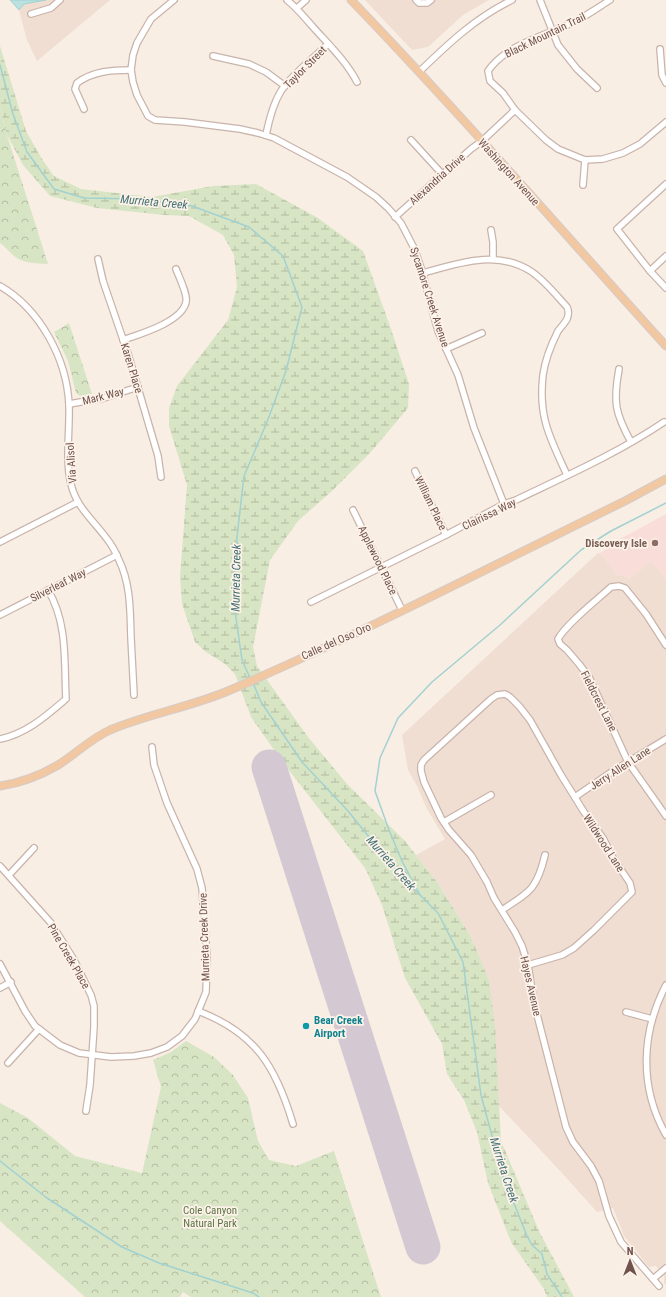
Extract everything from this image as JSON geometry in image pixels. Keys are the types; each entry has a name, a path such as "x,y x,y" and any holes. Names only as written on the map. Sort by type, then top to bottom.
{"main road":[{"name":"Washington Avenue","path":"350,0 419,72 665,342"},
{"name":"Calle del Oso Oro","path":"0,786 24,780 59,765 92,740 110,730 227,691 280,667 402,610 625,501 666,479"}],"street":[{"path":"31,14 51,8 60,0"},
{"path":"84,109 75,89 77,83 93,74 108,71 131,70 136,43 143,31 151,19 174,0"},
{"path":"287,0 297,8 351,70 357,82"},
{"path":"297,8 306,0"},
{"path":"416,0 419,3 427,3 431,0"},
{"path":"419,72 453,40 483,16 512,0"},
{"path":"540,0 558,46 577,69 597,88"},
{"name":"Black Mountain Trail","path":"585,160 558,149 546,140 515,110 502,93 490,81 488,71 494,61 519,46 577,20 610,0"},
{"name":"Taylor Street","path":"266,135 272,110 280,92 289,80 328,44"},
{"path":"660,49 662,75 666,83"},
{"path":"213,56 249,64 266,72 285,86"},
{"name":"Sycamore Creek Avenue","path":"131,70 137,95 148,116 155,120 240,129 266,135 290,146 352,180 376,197 401,223 414,248 423,273 438,331 458,374 483,453 504,504"},
{"name":"Alexandria Drive","path":"395,217 515,110"},
{"path":"584,185 585,160 603,159 624,153 640,144 666,122"},
{"path":"411,140 443,175"},
{"path":"665,285 650,271 617,229 666,184"},
{"path":"491,230 493,259"},
{"path":"650,271 666,256"},
{"path":"423,273 470,260 493,259 508,262 532,273 567,307 569,312 567,319 559,330 549,352 543,374 542,398 543,415 546,426 567,475"},
{"name":"Karen Place","path":"98,260 102,281 138,387 158,456 161,477"},
{"path":"123,340 164,324 183,309 186,302 186,297 176,269"},
{"name":"Via Alisol","path":"0,286 7,290 31,312 48,336 60,362 69,404 69,473 71,485 83,511 108,540 124,571 129,594 134,695"},
{"path":"446,349 482,333"},
{"path":"619,369 615,398 616,410 622,426 631,442"},
{"name":"Mark Way","path":"69,404 104,398 138,387"},
{"name":"Clairissa Way","path":"311,602 446,535 504,504 516,500 567,475 631,442 664,422"},
{"name":"William Place","path":"415,471 446,535"},
{"path":"0,542 78,502"},
{"name":"Applewood Place","path":"353,510 402,610"},
{"name":"Silverleaf Way","path":"0,615 117,555"},
{"name":"Fieldcrest Lane","path":"666,645 646,614 625,588 619,586 612,587 561,633 558,639 560,644 575,659 589,677 628,762 666,816"},
{"path":"0,739 17,734 28,728 66,699 62,623 57,608 48,590"},
{"name":"Wildwood Lane","path":"497,695 505,694 510,697 530,720 561,775 603,838 613,858 630,883 632,892 574,948 562,955 528,965"},
{"name":"Hayes Avenue","path":"497,695 430,754 421,765 424,782 444,822 471,855 522,946 528,965 534,1003 566,1127 573,1142 591,1166 599,1181 609,1216 621,1242 659,1286"},
{"name":"Jerry Allen Lane","path":"575,797 666,739"},
{"name":"Murrieta Creek Drive","path":"0,964 11,982 25,1011 35,1026 60,1045 79,1053 111,1056 134,1056 151,1053 167,1047 182,1036 195,1019 206,992 207,958 202,888 197,869 166,803 154,765 152,747"},
{"path":"444,822 491,795"},
{"path":"9,875 34,848"},
{"path":"502,910 522,897 533,887 538,879 545,855"},
{"name":"Pine Creek Place","path":"0,866 60,935 91,995 94,1006 92,1054 86,1112"},
{"path":"0,988 11,982"},
{"path":"666,985 652,1019 646,1062 652,1104 666,1135"},
{"path":"198,1011 216,1019 238,1032 267,1060 285,1099 294,1124"},
{"path":"626,1012 652,1019"},
{"path":"8,1063 38,1029"},
{"path":"653,1279 666,1268"}],"shaded area":[{"path":"46,0 110,0 37,61 27,40 19,10 24,4"},
{"path":"365,0 489,0 463,15 428,47 412,50"},
{"path":"666,514 666,579 651,561 629,579 624,576 618,576 600,553 620,539"},
{"path":"598,553 600,553 618,576 624,576 629,579 651,561 666,579 666,1285 664,1283 664,1276 656,1266 649,1267 624,1236 613,1208 597,1212 499,1106 489,980 471,937 437,882 416,855 445,839 427,809 408,770 402,735"}],"green space":[{"path":"0,46 26,131 42,159 54,176 81,189 152,197 213,186 256,184 318,218 363,251 409,384 408,408 370,453 333,490 298,521 270,560 253,647 257,666 308,737 347,784 405,841 437,882 471,937 489,980 495,1026 501,1141 539,1231 574,1297 547,1297 544,1289 511,1242 488,1183 477,1132 464,1100 447,1074 442,1044 405,978 382,905 365,868 281,760 251,717 235,674 225,664 206,652 195,642 182,604 180,577 187,485 169,426 169,408 177,386 228,320 237,287 234,255 223,235 189,216 97,208 50,196 23,165 7,135 0,108"},
{"path":"0,108 7,135 48,264 31,263 18,259 0,243"},
{"path":"69,323 92,394 80,396 76,393 68,361 54,332"},
{"name":"Cole Canyon Natural Park","path":"186,1041 214,1057 233,1075 248,1098 258,1141 269,1160 296,1166 334,1151 381,1297 191,1297 183,1292 180,1297 85,1297 0,1221 0,1103 28,1118 75,1156 142,1173 161,1087 153,1060 171,1052"}],"water":[{"path":"10,0 46,0 24,4 19,10"}],"waterway":[{"name":"Murrieta Creek","path":"0,65 13,114 27,152 54,189 84,198 139,199 192,206 249,227 283,256 302,307 286,371 267,422 244,476 237,537 235,611 242,660 250,678"},
{"path":"420,895 402,861 375,791 380,758 398,718 432,682 500,625 581,550 611,531 666,503"},
{"name":"Murrieta Creek","path":"253,683 261,702 302,762 348,811 399,874 438,913 463,962 481,1095 502,1173 527,1236 532,1245 542,1254 547,1274 562,1297"},
{"path":"0,1161 47,1198 122,1247 159,1263 253,1293 259,1297"}],"runway":[{"path":"269,767 423,1247"}],"place":[{"name":"Discovery Isle","path":"655,543"},
{"name":"Bear Creek Airport","path":"306,1026"}]}
